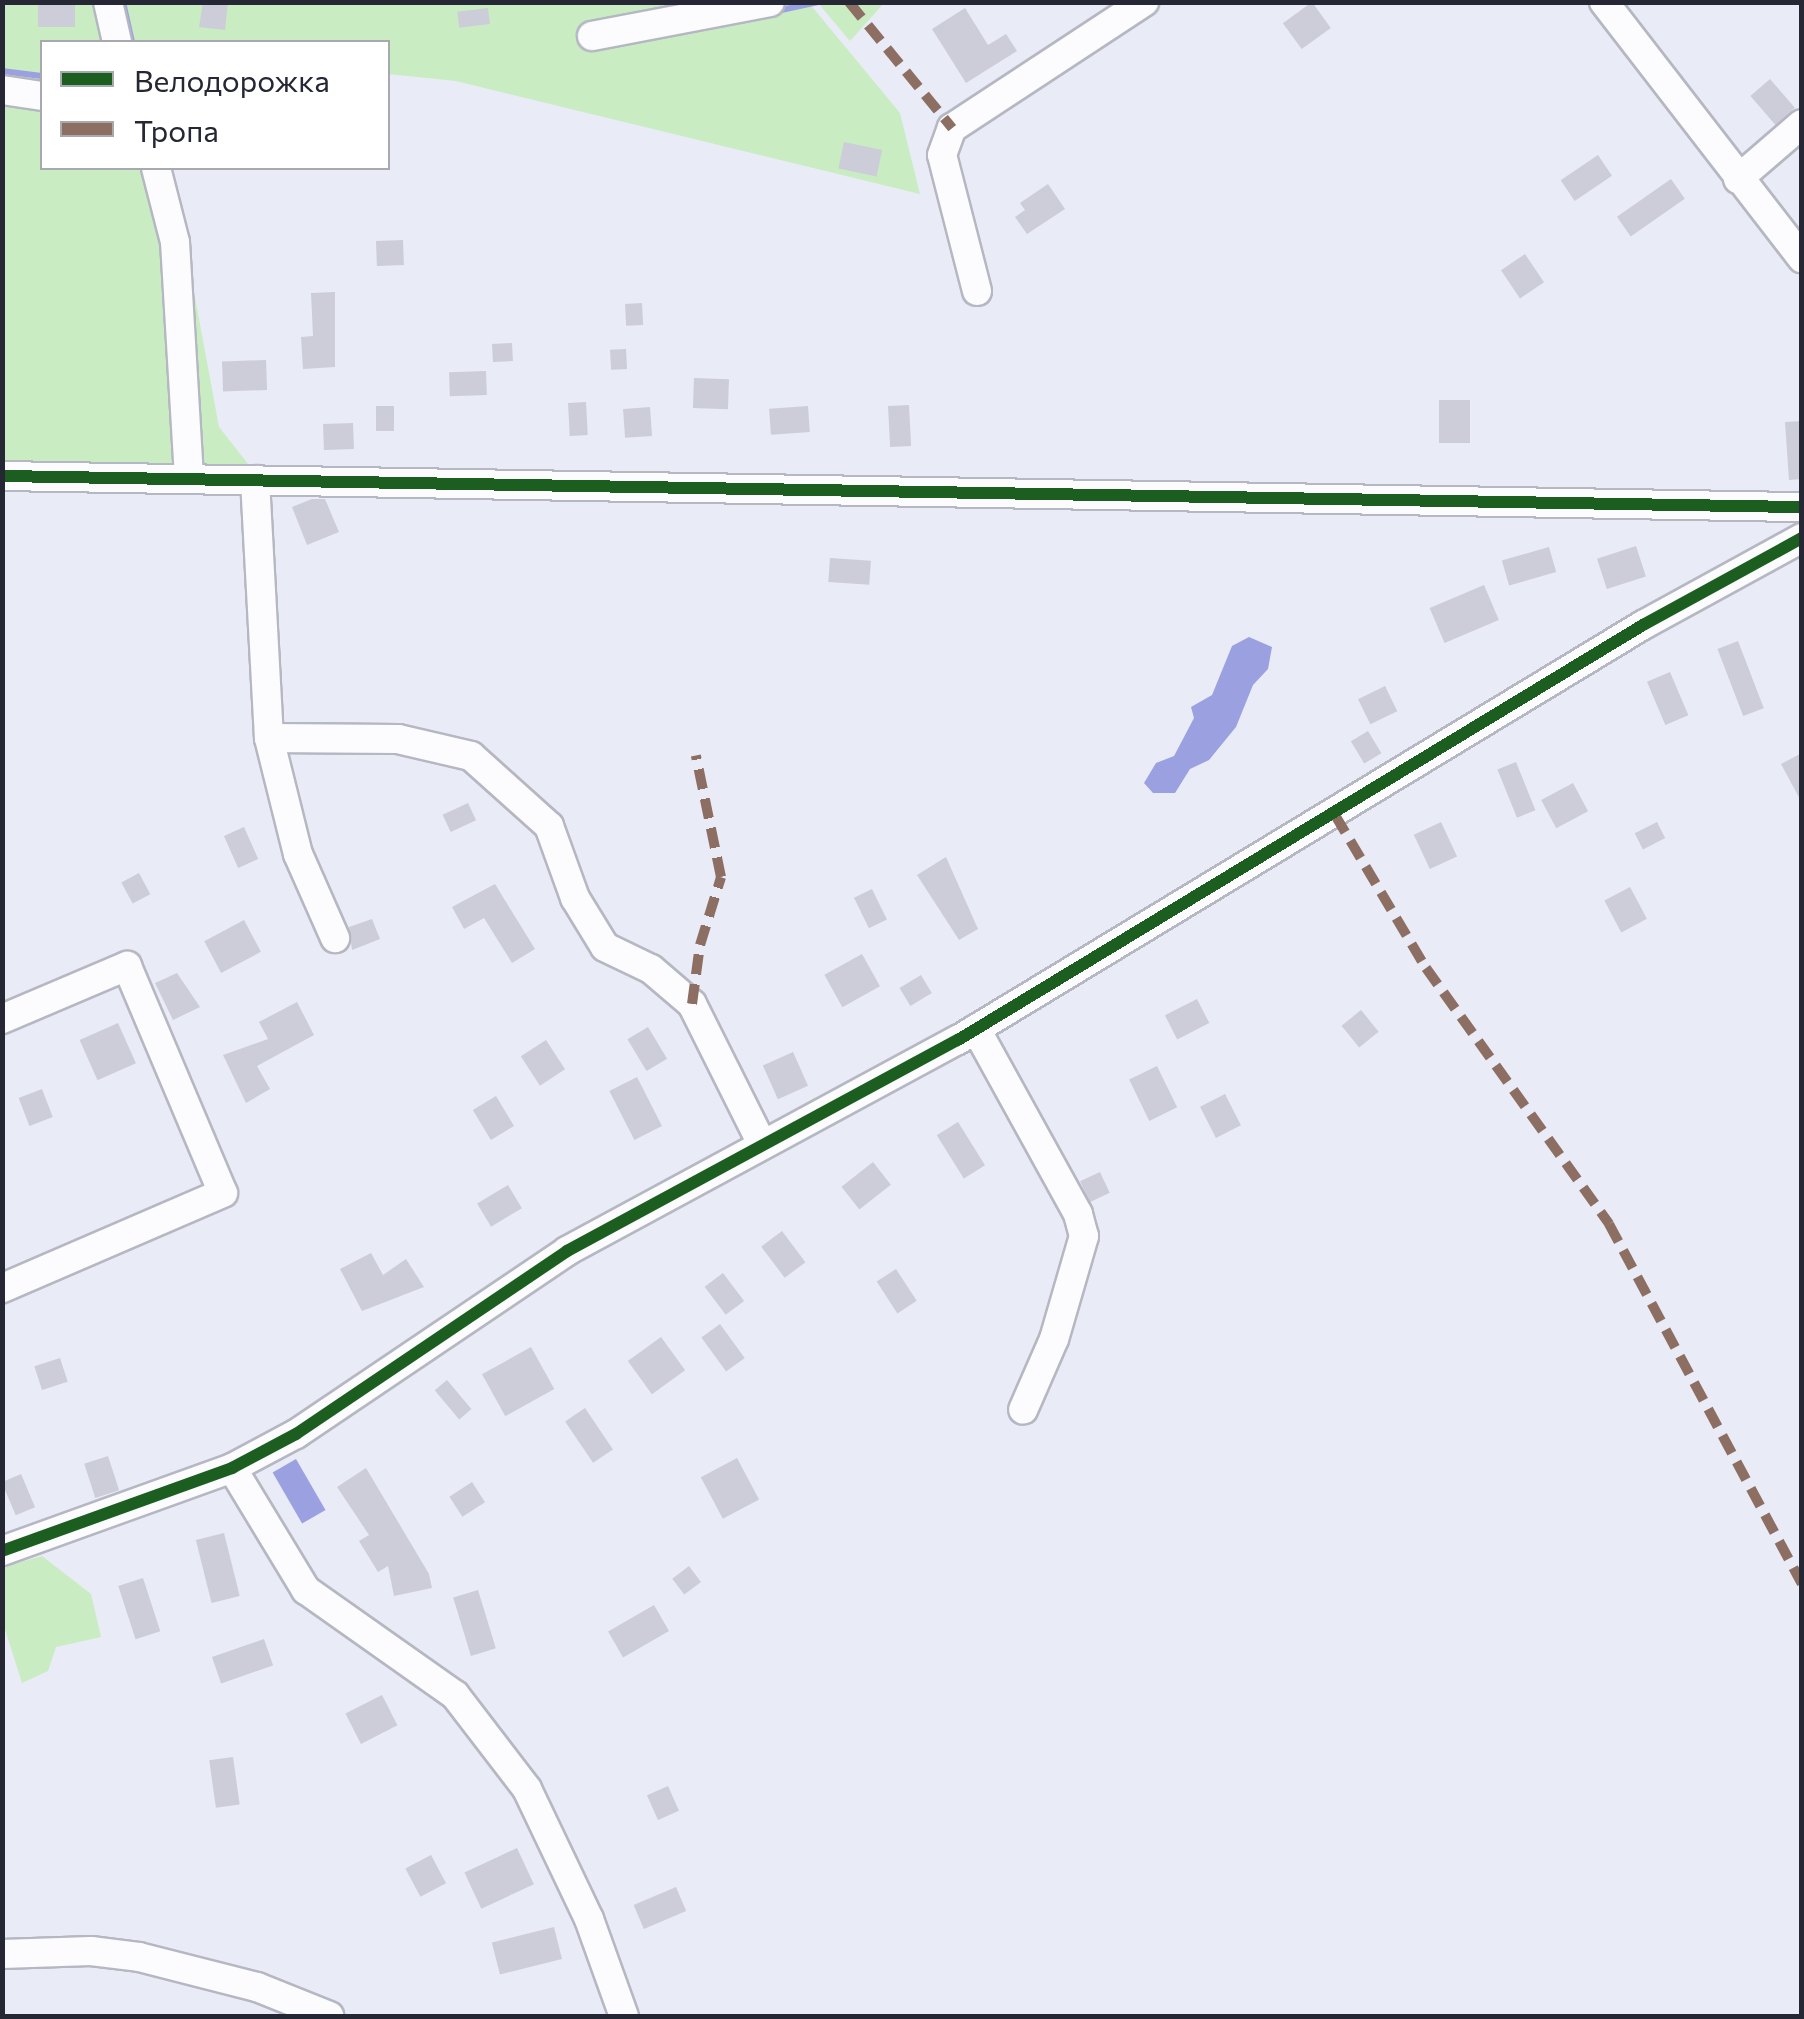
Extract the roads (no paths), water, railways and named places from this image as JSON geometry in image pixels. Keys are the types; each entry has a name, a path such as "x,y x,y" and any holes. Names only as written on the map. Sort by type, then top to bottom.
{"street":[{"path":"108,2 117,40"},
{"path":"592,36 770,2"},
{"path":"977,291 942,155 952,128 1144,2"},
{"path":"1604,2 1802,258"},
{"path":"2,90 40,96"},
{"path":"1738,180 1802,124"},
{"path":"157,170 175,242 190,479"},
{"path":"2,476 1802,506"},
{"path":"255,480 269,738 298,854 336,938"},
{"path":"2,1551 232,1468 296,1434 567,1251 976,1029 1643,625 1802,538"},
{"path":"269,738 398,739 471,756 549,826 575,898 605,948 651,969 692,1004 762,1144"},
{"path":"2,1019 127,966 223,1193 2,1288"},
{"path":"976,1029 1078,1214 1084,1236 1054,1339 1023,1410"},
{"path":"232,1468 306,1590 454,1696 527,1790 589,1919 624,2016"},
{"path":"2,1954 91,1951 139,1957 257,1987 329,2016"}],"water":[{"path":"1249,637 1272,647 1268,669 1253,685 1236,727 1209,760 1190,769 1175,793 1153,793 1144,783 1156,763 1174,756 1194,718 1191,707 1212,695 1232,646"},
{"path":"296,1459 326,1510 302,1524 273,1472"}],"waterway":[{"path":"123,2 132,40"},
{"path":"772,12 818,2"},
{"path":"2,71 40,76"}]}
